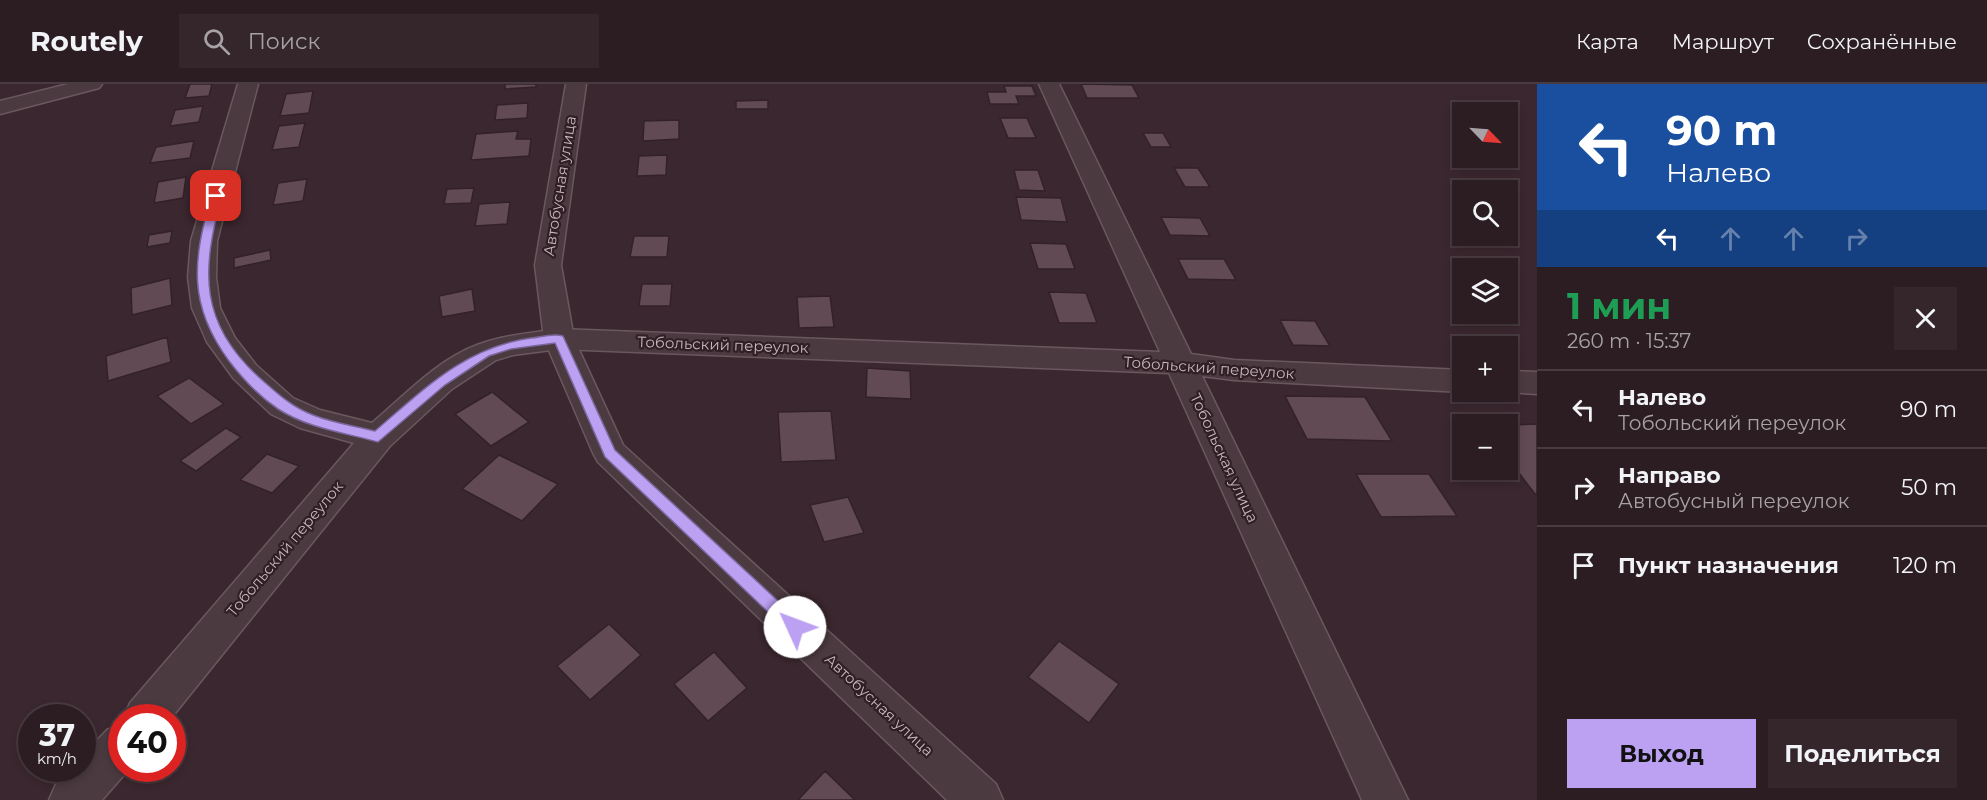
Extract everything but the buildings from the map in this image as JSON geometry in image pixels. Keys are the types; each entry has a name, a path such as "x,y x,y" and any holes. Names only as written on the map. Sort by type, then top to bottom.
{"street":[{"path":"0,108 92,84"},
{"path":"248,84 204,241 202,277 206,308 222,342 245,372 282,406 311,420 378,437"},
{"name":"Автобусная улица","path":"576,84 548,265 559,339 610,453 980,800"},
{"name":"Тобольская улица","path":"1048,84 1385,800"},
{"name":"Тобольский переулок","path":"157,704 378,437 441,381 485,353 510,345 559,339 1179,363 1234,370 1452,381"},
{"path":"1518,382 1537,383"},
{"path":"72,800 108,760"}],"route":[{"path":"216,196 204,241 202,277 206,308 222,342 245,372 282,406 311,420 378,437 441,381 485,353 510,345 559,339 610,453 795,627"}]}
